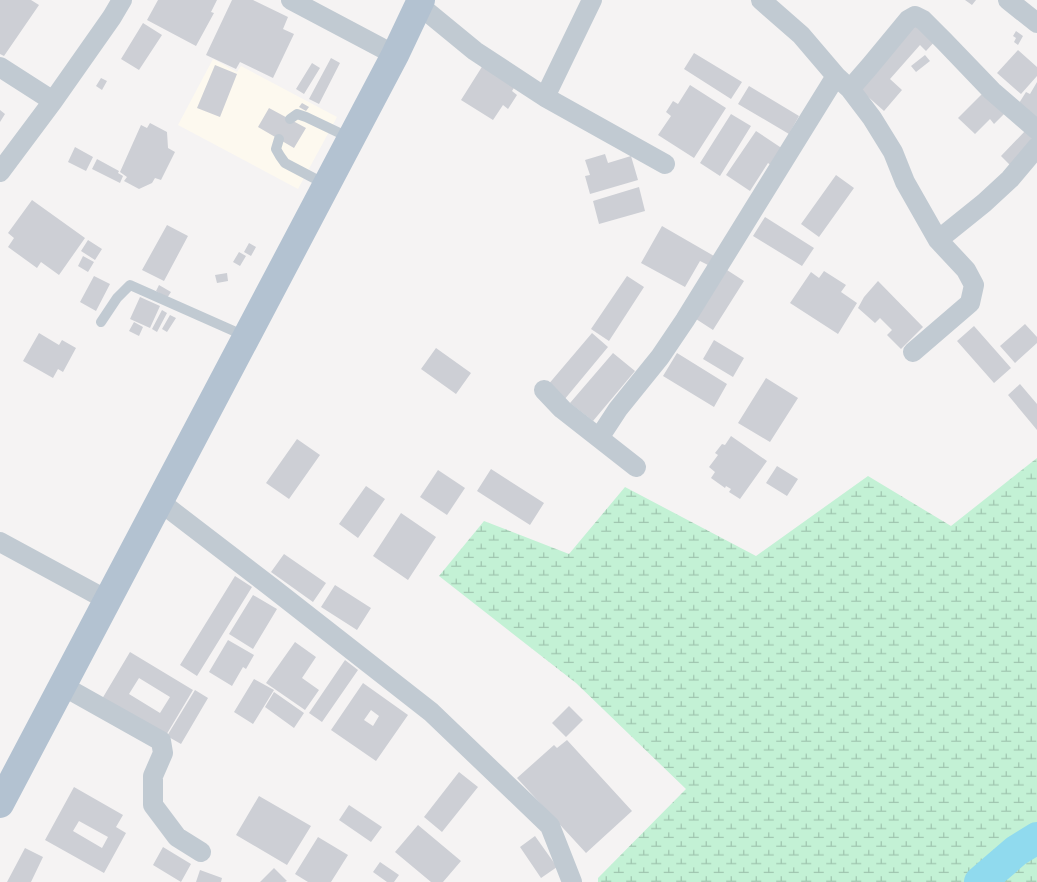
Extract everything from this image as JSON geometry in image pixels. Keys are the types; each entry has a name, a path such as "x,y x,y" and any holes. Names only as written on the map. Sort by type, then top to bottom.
{"main road":[{"path":"0,804 395,55 420,2"}],"street":[{"path":"0,172 53,101 122,0"},
{"path":"291,0 395,55"},
{"path":"544,97 592,0"},
{"path":"761,0 801,35 872,118 893,152 905,182 938,240 966,270 974,285 970,304 913,352"},
{"path":"1008,0 1037,23"},
{"path":"420,2 475,51 544,97 664,164"},
{"path":"600,438 618,409 660,357 686,320 843,83 870,66 908,20 915,16 922,20 992,91 1037,130"},
{"path":"0,67 53,101"},
{"path":"938,240 984,203 1010,179 1037,148"},
{"path":"544,390 562,409 636,467"},
{"path":"159,501 431,712 550,826 572,882"},
{"path":"0,542 107,600"},
{"path":"63,686 161,741 163,753 153,776 153,805 177,838 201,852"}],"lane":[{"path":"290,119 297,114 306,116 351,138"},
{"path":"279,139 276,149 285,163 326,184"},
{"path":"101,322 117,298 130,285 246,336"}],"shaded area":[{"path":"213,59 237,72 241,66 337,117 298,189 178,125"}],"green space":[{"path":"1037,458 1037,882 598,882 598,878 686,789 576,683 439,576 484,521 569,554 625,487 756,556 868,476 951,526"}],"building":[{"path":"0,0 31,0 39,5 4,56 0,54"},
{"path":"158,0 217,0 211,12 214,13 196,46 147,20"},
{"path":"232,0 253,0 288,17 283,29 294,34 273,78 240,62 236,69 206,55"},
{"path":"965,0 976,0 972,5"},
{"path":"916,21 937,39 926,51 920,45 890,79 902,90 884,111 857,87"},
{"path":"143,23 162,35 139,70 121,59"},
{"path":"1016,31 1023,36 1018,45 1014,42 1016,38 1013,36"},
{"path":"1018,50 1037,67 1037,76 1021,94 997,73"},
{"path":"694,53 742,82 731,99 684,69"},
{"path":"925,55 930,61 916,72 911,66"},
{"path":"331,58 340,63 319,104 309,99"},
{"path":"485,62 517,83 512,91 517,95 508,109 503,105 493,120 461,100"},
{"path":"312,63 320,68 304,94 296,89"},
{"path":"215,65 237,74 220,117 197,108"},
{"path":"101,78 107,81 102,90 96,86"},
{"path":"1037,82 1037,121 1016,108 1026,92 1030,94"},
{"path":"690,85 726,108 694,158 658,135 671,116 666,112 673,101 678,104"},
{"path":"749,86 799,116 789,134 738,104"},
{"path":"985,91 1006,112 994,124 990,119 975,134 958,118"},
{"path":"302,103 309,107 306,111 299,107"},
{"path":"269,108 306,128 294,148 258,127"},
{"path":"0,110 5,114 0,122"},
{"path":"731,114 751,126 720,176 700,163"},
{"path":"150,123 167,132 168,148 175,152 161,180 155,178 152,183 139,189 124,181 127,177 120,172 141,125 147,128"},
{"path":"1026,130 1037,141 1012,167 1001,156"},
{"path":"756,131 783,149 772,166 768,163 750,191 726,175"},
{"path":"75,147 93,157 86,171 68,162"},
{"path":"605,154 608,163 631,156 638,180 590,194 585,176 590,175 585,160"},
{"path":"97,159 119,171 118,173 123,176 120,183 92,169"},
{"path":"836,175 854,188 819,237 801,224"},
{"path":"639,187 645,211 599,224 593,201"},
{"path":"32,200 85,238 59,275 41,262 37,268 8,247 14,238 8,233"},
{"path":"765,217 814,248 802,266 753,236"},
{"path":"167,225 188,236 164,281 142,270"},
{"path":"662,226 714,256 708,265 700,261 685,287 641,263"},
{"path":"88,240 102,249 95,260 81,251"},
{"path":"249,243 256,247 251,256 244,252"},
{"path":"239,252 246,256 240,266 233,262"},
{"path":"83,256 94,262 88,272 78,266"},
{"path":"727,270 744,281 713,330 696,319"},
{"path":"824,271 846,285 841,292 857,303 838,334 790,303 811,272 819,278"},
{"path":"227,273 228,281 217,283 215,275"},
{"path":"94,276 110,284 96,311 80,302"},
{"path":"627,276 644,287 609,341 591,329"},
{"path":"878,281 923,327 901,349 887,335 892,330 880,318 875,323 858,308 864,297"},
{"path":"159,285 171,292 167,298 156,291"},
{"path":"140,297 160,306 150,328 130,319"},
{"path":"162,310 167,313 157,332 152,329"},
{"path":"170,315 176,318 167,332 162,329"},
{"path":"134,322 143,327 139,336 129,331"},
{"path":"1025,324 1037,337 1037,343 1015,363 1000,346"},
{"path":"974,326 1011,368 994,383 957,341"},
{"path":"39,333 59,345 62,340 76,348 63,372 58,369 53,378 23,361"},
{"path":"592,333 608,347 564,400 547,386"},
{"path":"714,340 744,358 733,377 703,359"},
{"path":"436,348 471,373 456,394 421,369"},
{"path":"613,353 635,371 593,421 570,403"},
{"path":"677,353 727,384 714,407 663,376"},
{"path":"766,378 798,398 770,442 738,423"},
{"path":"1020,384 1037,404 1037,430 1008,395"},
{"path":"731,436 767,461 740,499 729,492 731,489 726,486 725,488 711,478 715,472 709,467 718,455 715,453 722,444 725,445"},
{"path":"297,439 320,455 289,499 266,483"},
{"path":"777,466 798,479 787,496 766,483"},
{"path":"491,469 544,503 530,525 477,491"},
{"path":"438,470 465,488 447,515 420,497"},
{"path":"366,486 385,499 358,538 339,524"},
{"path":"401,513 436,537 408,580 373,556"},
{"path":"284,554 326,583 313,602 271,572"},
{"path":"235,576 252,587 197,676 180,665"},
{"path":"335,585 371,608 357,630 321,607"},
{"path":"253,595 277,609 253,649 229,634"},
{"path":"228,640 254,655 246,669 243,667 232,686 209,672"},
{"path":"295,642 316,657 302,678 319,690 305,710 266,683"},
{"path":"130,652 193,690 165,737 102,699","holes":["139,678 170,697 160,713 129,694"]},
{"path":"345,660 358,670 322,722 309,713"},
{"path":"254,679 274,690 253,724 234,712"},
{"path":"363,683 408,715 376,761 331,730","holes":["371,710 379,716 373,726 364,720"]},
{"path":"195,690 208,698 181,744 167,736"},
{"path":"274,692 304,713 294,728 265,707"},
{"path":"569,706 583,720 566,737 552,723"},
{"path":"567,740 632,811 586,853 517,778 554,745 557,748"},
{"path":"459,772 478,787 442,832 424,817"},
{"path":"74,787 123,815 116,827 126,833 104,873 45,840","holes":["79,821 108,837 102,848 73,831"]},
{"path":"259,796 311,826 287,865 236,835"},
{"path":"349,805 382,827 371,842 339,820"},
{"path":"418,825 461,861 443,882 431,882 395,852"},
{"path":"535,836 557,867 541,878 520,847"},
{"path":"318,837 348,855 331,882 308,882 295,874"},
{"path":"163,847 191,864 181,882 153,865"},
{"path":"25,848 43,857 31,882 7,882"},
{"path":"380,862 399,875 394,882 387,882 373,872"},
{"path":"274,868 287,881 260,882"},
{"path":"200,870 222,878 221,882 196,882"}],"waterway":[{"path":"980,882 1016,851 1037,838"}]}
